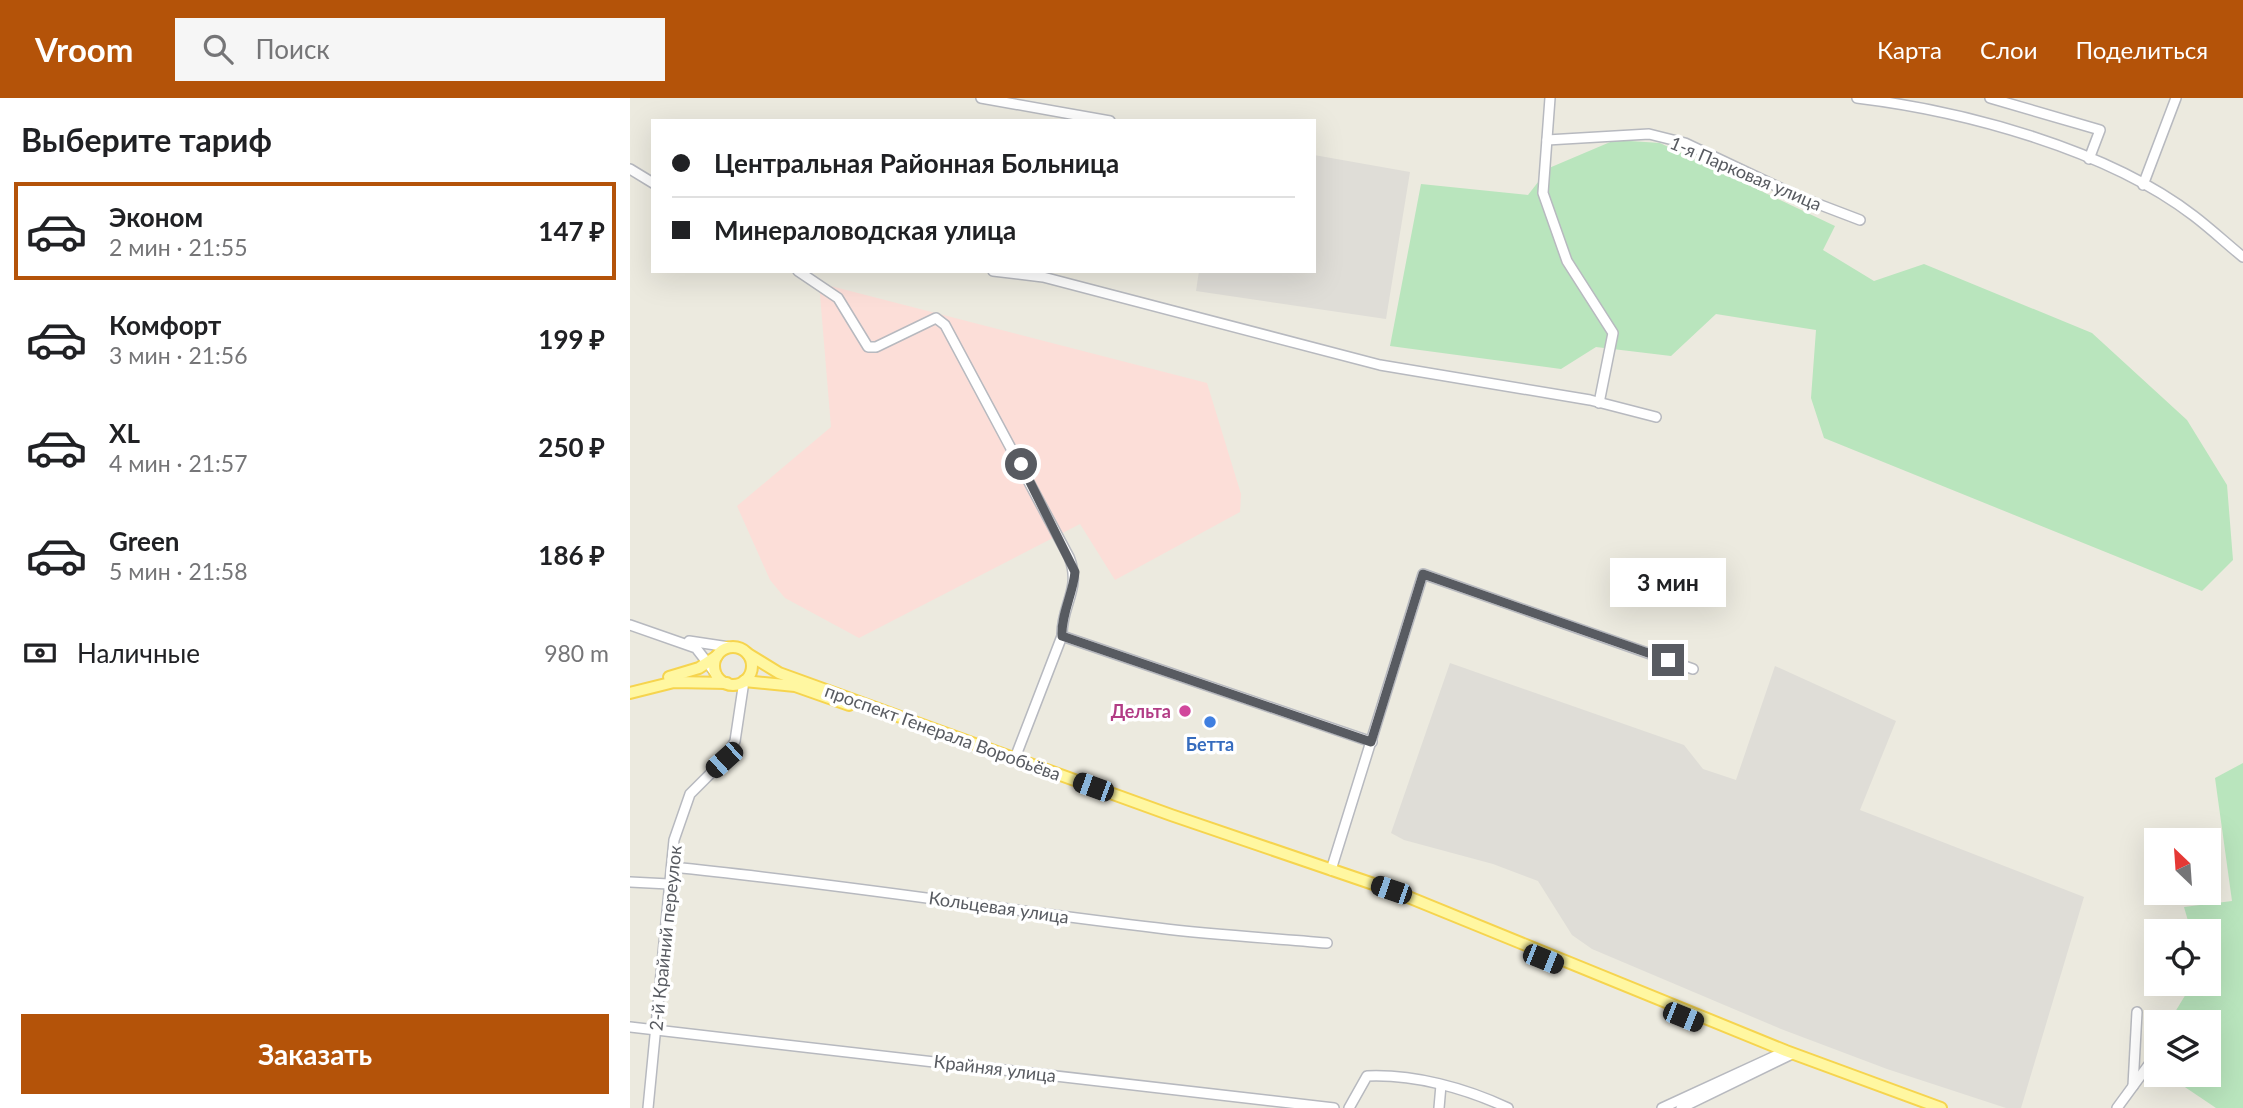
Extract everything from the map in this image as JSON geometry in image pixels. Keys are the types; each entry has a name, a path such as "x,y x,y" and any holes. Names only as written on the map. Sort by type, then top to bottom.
{"main road":[{"path":"630,686 695,670 729,647 742,649 779,673 808,686"},
{"path":"744,681 751,667 748,654"},
{"path":"713,659 716,674 727,683"},
{"path":"630,693 674,682 744,681 808,686"},
{"name":"проспект Генерала Воробьёва","path":"808,686 1391,890 1785,1055 1941,1108"},
{"name":"проспект Генерала Воробьёва","path":"808,686 1386,895 1920,1108"}],"street":[{"path":"981,98 1099,119"},
{"path":"1550,98 1543,192 1567,261 1613,333 1599,403"},
{"path":"1857,98 1961,116 2090,159 2143,185 2192,215 2243,257"},
{"path":"1990,98 2100,130 2090,159"},
{"path":"2143,185 2176,98"},
{"name":"1-я Парковая улица","path":"1547,140 1650,134 1685,143 1797,196 1860,220"},
{"path":"630,169 651,182"},
{"path":"801,273 838,298 868,347 876,347 936,318 948,329 1075,572 1073,590 1062,620 1062,636 1015,758"},
{"path":"1010,273 1043,277 1380,365 1599,403 1656,417"},
{"path":"1331,870 1423,574 1693,669"},
{"path":"630,623 695,645 729,647"},
{"path":"1062,636 1371,742"},
{"path":"695,645 713,659"},
{"path":"695,645 701,659 695,670"},
{"name":"2-й Крайний переулок","path":"648,1108 668,884 677,830 690,794 724,760 735,741 738,704 744,681"},
{"path":"727,683 738,704"},
{"name":"Кольцевая улица","path":"671,867 810,881 842,889 931,898 1159,929 1327,943"},
{"path":"630,882 668,884"},
{"path":"2133,1086 2137,1012"},
{"name":"Крайняя улица","path":"630,1027 656,1027 1334,1108"},
{"path":"1662,1108 1785,1055"},
{"path":"1681,1108 1785,1055"},
{"path":"2117,1108 2144,1071"},
{"path":"1349,1108 1367,1076 1390,1075 1441,1085 1508,1108"},
{"path":"1439,1108 1441,1085"}],"shaded area":[{"path":"1316,155 1410,172 1386,319 1196,291 1199,273 1316,273"},
{"path":"819,283 1207,383 1241,494 1240,512 1115,580 1080,524 859,638 785,598 770,580 737,506 831,427"},
{"path":"1450,663 1684,745 1703,769 1736,780 1775,666 1896,721 1860,810 2084,897 2021,1108 2006,1108 1887,1069 1781,1029 1592,949 1572,935 1538,881 1493,864 1404,840 1391,833"}],"green space":[{"path":"1615,140 1660,143 1835,226 1823,250 1874,281 1924,264 2092,333 2187,420 2227,485 2233,560 2202,591 1824,438 1811,398 1816,330 1716,314 1671,356 1596,347 1561,369 1390,346 1421,184 1528,195 1549,168"},
{"path":"2243,763 2243,1108 2216,1108 2185,1087 2221,1087 2221,1010 2176,1010 2185,996 2221,996 2221,919 2188,919 2184,907 2221,905 2221,902 2232,901 2215,778"}],"place":[{"name":"Дельта","path":"1185,711"},
{"name":"Бетта","path":"1210,722"}],"route":[{"path":"1021,464 1075,572 1073,590 1062,620 1062,636 1371,742 1423,574 1668,660"}]}
